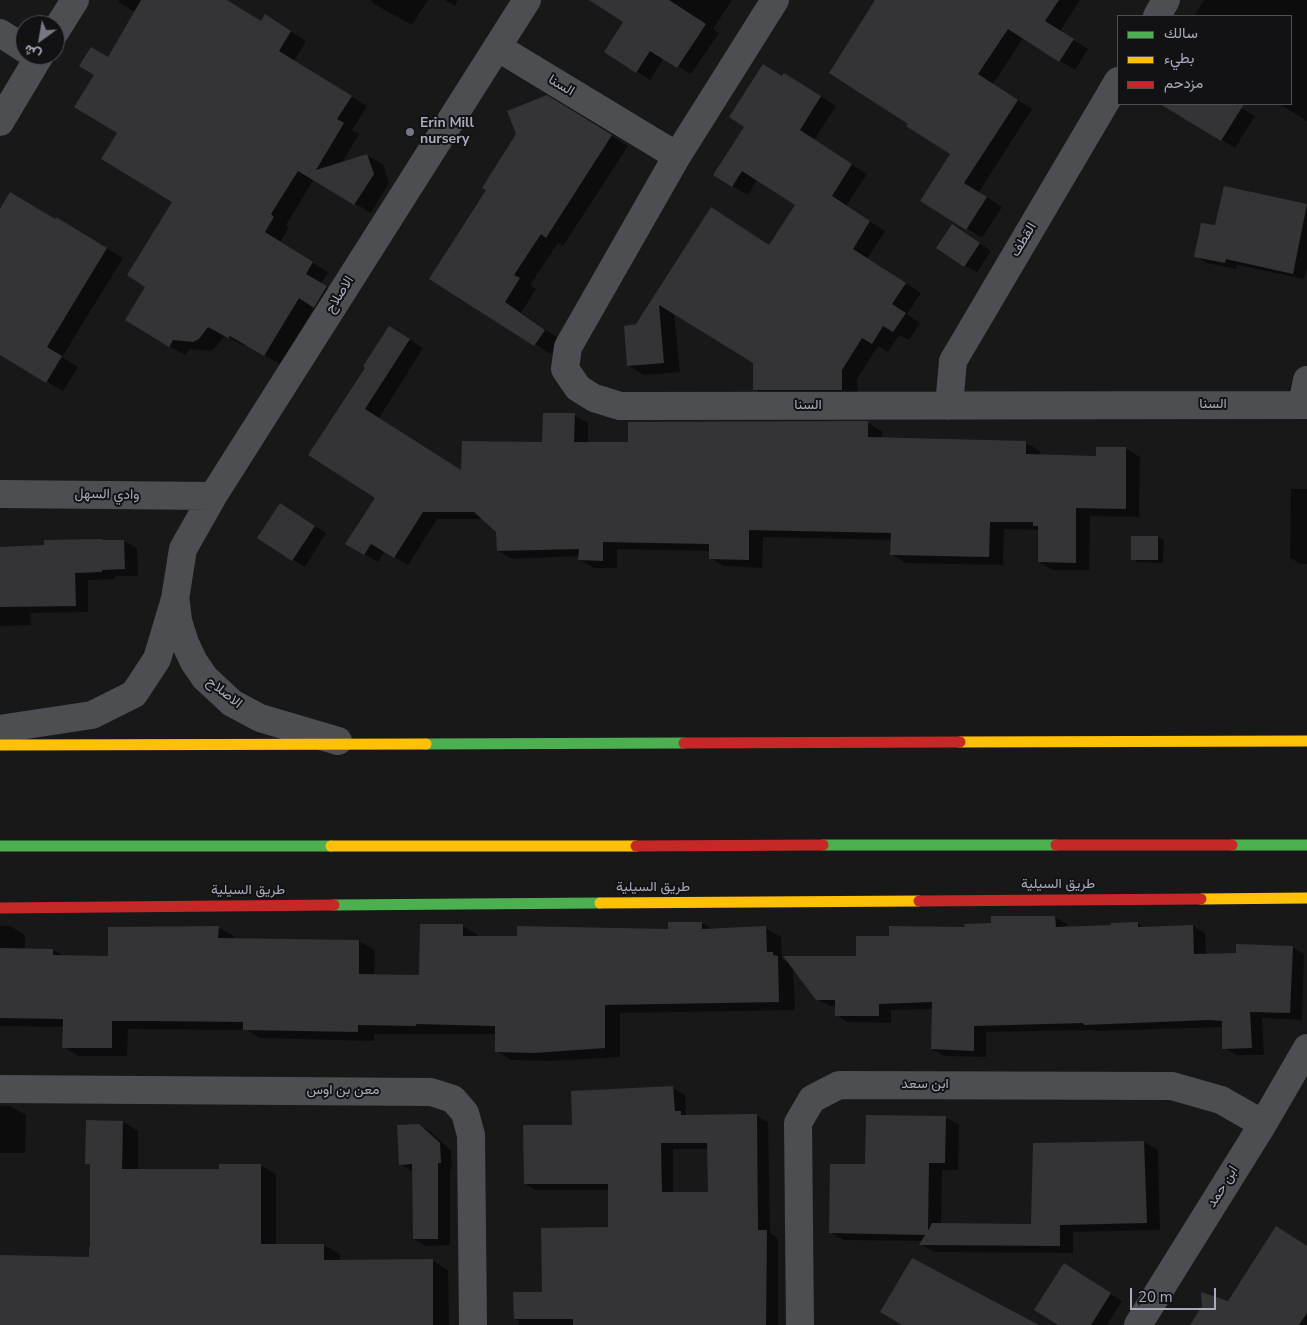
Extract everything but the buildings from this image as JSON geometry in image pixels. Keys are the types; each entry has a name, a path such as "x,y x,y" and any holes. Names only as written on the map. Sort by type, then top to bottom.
{"main road":[{"path":"0,745 1307,741"},
{"path":"0,846 1307,845"},
{"name":"طريق السيلية","path":"0,908 1307,898"}],"street":[{"path":"65,16 75,0"},
{"name":"الاصلاح","path":"0,729 92,715 134,694 157,659 175,599 183,549 213,496 527,0"},
{"name":"السنا","path":"775,0 677,156 568,347 565,369 578,388 594,398 620,406 949,406 1305,397"},
{"path":"1157,15 1166,0"},
{"path":"0,33 15,42"},
{"name":"السنا","path":"497,47 677,156"},
{"path":"0,122 29,65"},
{"name":"القطف","path":"949,406 953,361 1117,83"},
{"name":"وادي السهل","path":"0,494 213,496"},
{"name":"الاصلاح","path":"175,599 178,622 194,662 205,678 232,703 260,718 353,745"},
{"name":"ابن حمد","path":"1138,1325 1307,1048"},
{"name":"ابن سعد","path":"800,1325 798,1123 812,1099 839,1085 1172,1086 1221,1100 1262,1124"},
{"name":"معن بن اوس","path":"0,1089 431,1092 452,1099 464,1113 471,1135 473,1325"}],"traffic: fast":[{"path":"426,744 684,743"},
{"path":"823,845 1056,845"},
{"path":"1232,845 1307,845"},
{"path":"0,846 331,846"},
{"path":"334,905 600,903"}],"traffic: slow":[{"path":"960,742 1307,741"},
{"path":"0,745 426,744"},
{"path":"331,846 636,846"},
{"path":"1201,899 1307,898"},
{"path":"600,903 919,901"}],"traffic: jam":[{"path":"684,743 960,742"},
{"path":"636,846 823,845"},
{"path":"1056,845 1232,845"},
{"path":"919,901 1201,899"},
{"path":"0,908 334,905"}],"place":[{"name":"Erin Mill nursery","path":"410,132"}]}
